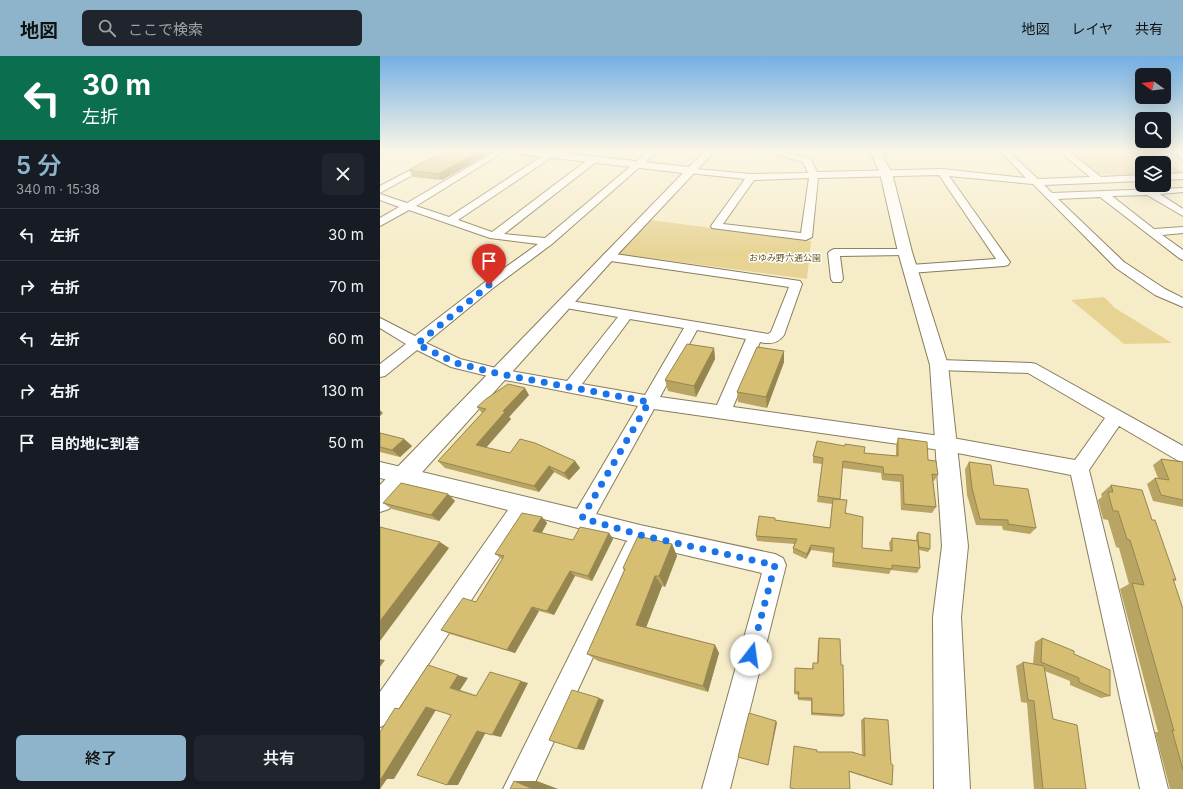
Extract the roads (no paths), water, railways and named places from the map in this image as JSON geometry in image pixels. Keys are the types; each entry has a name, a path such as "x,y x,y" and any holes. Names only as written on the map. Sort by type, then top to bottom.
{"street":[{"path":"380,190 389,185"},
{"path":"380,223 443,185"},
{"path":"451,220 503,185"},
{"path":"494,236 560,185"},
{"path":"380,372 489,285 548,242 615,185"},
{"path":"380,501 675,185"},
{"path":"745,185 716,226 806,237 813,185"},
{"path":"889,185 908,260 939,365 948,444 956,546 947,617 952,789"},
{"path":"837,279 834,253 908,260 1004,262 951,185"},
{"path":"1039,185 1120,265 1160,292 1183,302"},
{"path":"1171,191 1182,190"},
{"path":"1051,196 1149,192 1183,213"},
{"path":"1102,194 1183,256"},
{"path":"380,197 451,220 494,236 548,242"},
{"path":"1152,232 1183,230"},
{"path":"565,304 770,339 777,336 796,284 608,257"},
{"path":"571,387 627,314"},
{"path":"380,322 417,344 456,363 500,374 649,402 948,444 1079,469"},
{"path":"582,518 693,326"},
{"path":"722,413 755,336"},
{"path":"939,365 1031,368 1183,455"},
{"path":"1116,416 1079,469 1154,789"},
{"path":"380,470 582,518 640,535 775,565 716,789"},
{"path":"380,714 523,505"},
{"path":"517,789 640,535"}],"park label":[{"name":"おゆみ野六通公園","path":"785,257"}]}
